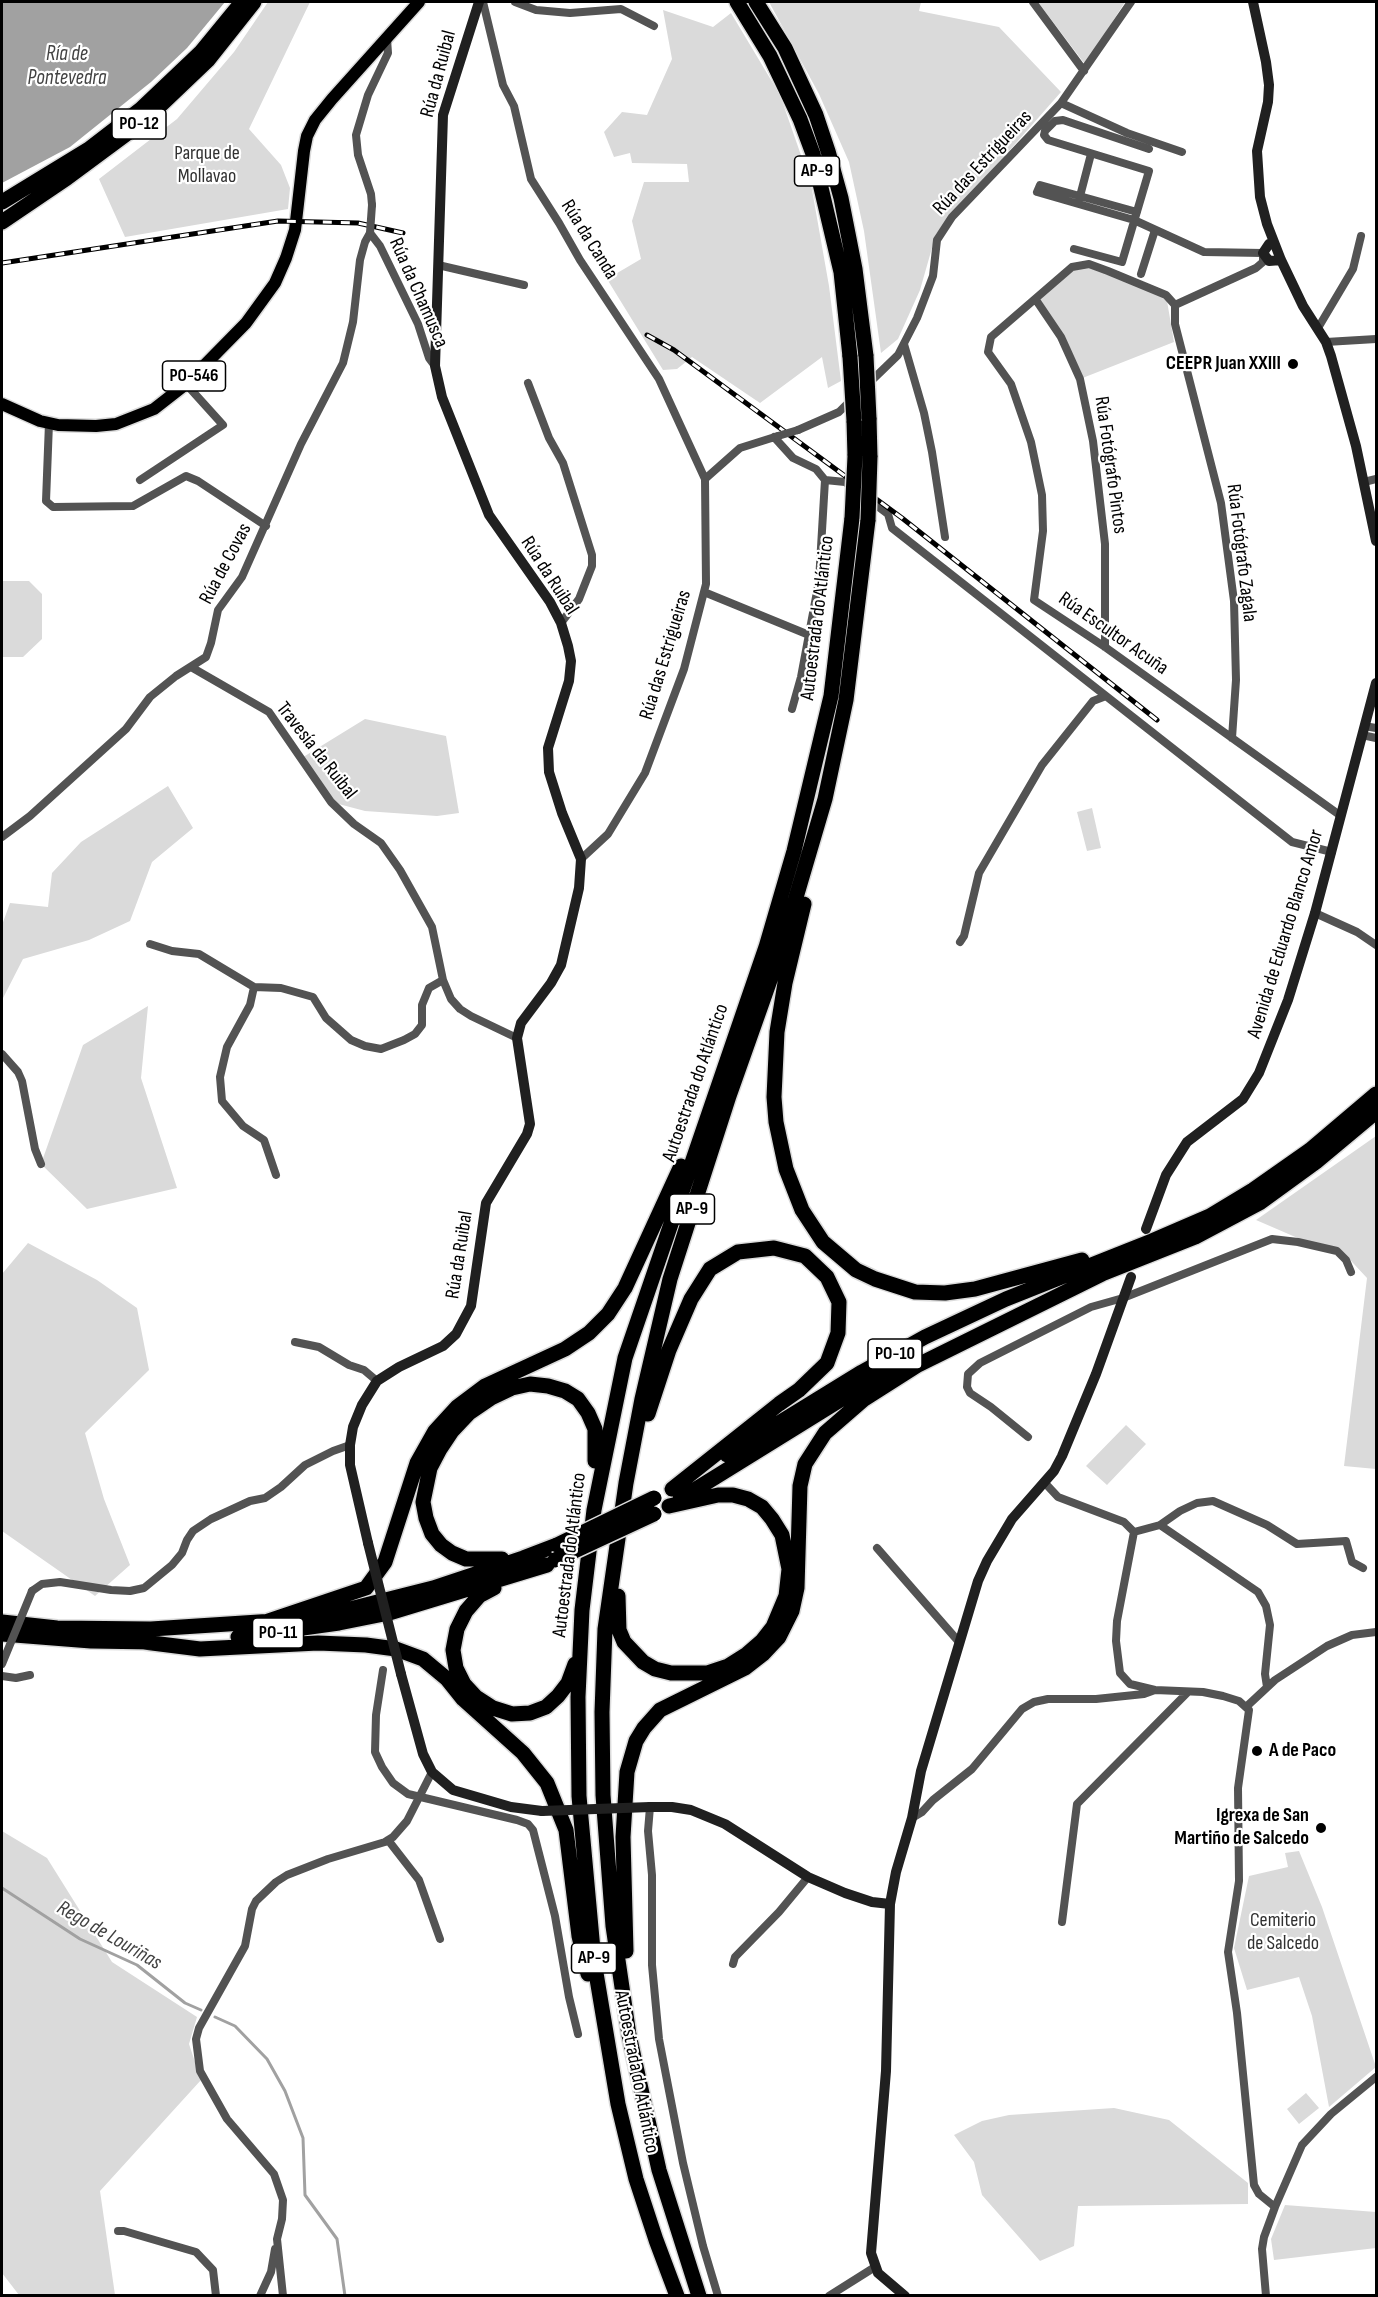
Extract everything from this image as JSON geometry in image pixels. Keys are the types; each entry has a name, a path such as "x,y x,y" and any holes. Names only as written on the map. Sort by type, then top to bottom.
{"highway":[{"name":"PO-12","path":"2,201 63,166 134,115 201,52 242,2"},
{"name":"PO-12","path":"2,222 67,178 144,121 208,60 254,2"},
{"name":"Autoestrada do Atlántico","path":"736,2 770,56 801,119 813,154 841,272 850,357 862,419"},
{"name":"Autoestrada do Atlántico","path":"699,2295 659,2170 629,2034 613,1926 607,1857 602,1712 605,1629 626,1484 642,1399 670,1279 729,1096 780,952 825,800 846,700 868,520 862,457 866,356 855,269 841,198 816,115 785,48 756,2"},
{"name":"Autoestrada do Atlántico","path":"677,2295 636,2179 618,2104 594,1961 579,1796 578,1696 582,1610 594,1510 625,1358 714,1093 766,947 794,851 831,696 852,518 862,457"},
{"path":"825,800 824,832 784,992 777,1032 774,1076 776,1122 786,1169 802,1210 823,1242 856,1270 875,1280 915,1292 945,1293 975,1289 1149,1235"},
{"path":"264,1622 366,1588 385,1562 417,1463 435,1431 457,1407 485,1386 565,1349 589,1333 608,1314 625,1288 714,1093"},
{"name":"PO-10","path":"654,1498 862,1372 925,1337 1149,1235 1210,1216 1253,1190 1310,1150 1377,1094"},
{"name":"PO-10","path":"654,1514 869,1382 933,1347 994,1317 1195,1237 1261,1202 1316,1162 1377,1112"},
{"path":"669,1506 718,1495 733,1495 748,1499 762,1507 782,1535 789,1569 788,1583 786,1596 773,1627 747,1654 728,1666 707,1673 686,1674 655,1669 643,1662 624,1642 619,1630 617,1607 626,1484 669,1350 691,1299 710,1269 738,1252 774,1248 805,1256 827,1277 839,1302 838,1334 827,1363 799,1390 672,1489"},
{"path":"629,2034 623,1837 627,1772 631,1755 644,1728 660,1710 745,1668 779,1637 792,1611 797,1588 800,1486 805,1464 813,1449 825,1433 848,1412 918,1365 1102,1274"},
{"path":"523,1558 482,1560 459,1556 441,1545 432,1534 426,1518 423,1502 430,1468 446,1440 469,1413 501,1393 530,1384 565,1391 578,1399 595,1429 594,1510"},
{"name":"PO-11","path":"2,1622 57,1628 151,1629 264,1622 338,1612 433,1588 523,1558 553,1556 654,1498"},
{"name":"PO-11","path":"2,1634 38,1638 144,1642 206,1640 269,1634 339,1623 431,1601 553,1556 654,1514"},
{"path":"553,1556 479,1596 466,1611 457,1629 453,1650 456,1668 464,1684 476,1697 493,1708 512,1714 530,1713 546,1707 568,1683 574,1669 582,1610"},
{"path":"144,1642 200,1649 318,1643 396,1649 423,1659 447,1679 463,1699 498,1728 548,1783 566,1830 579,1936 618,2104"}],"main road":[{"path":"387,39 419,2"},
{"name":"PO-546","path":"2,404 40,422 79,427 116,423 154,409 186,384 246,323 264,300 286,258 295,230 306,144 315,120 387,39"}],"street":[{"name":"Rúa da Ruibal","path":"432,1772 423,1754 368,1544 353,1483 350,1445 353,1427 362,1405 377,1382 399,1367 443,1346 456,1334 471,1306 486,1203 522,1143 530,1124 517,1038 521,1023 551,983 566,951 579,888 581,859 549,772 548,748 569,681 571,661 568,646 561,623 550,602 489,514 442,398 435,366 444,115 481,2"},
{"name":"Rúa da Canda","path":"481,2 503,85 514,106 531,179 560,223 580,260 660,379 705,479"},
{"path":"515,2 536,10 570,13 621,9 654,26"},
{"path":"1033,2 1084,71"},
{"name":"Rúa das Estrigueiras","path":"581,859 608,834 645,773 684,669 706,584 705,479 740,448 798,430 839,412 898,356 917,318 933,276 937,240 947,224 1061,103 1131,2"},
{"path":"1253,2 1269,85 1268,102 1257,151 1260,197 1281,260 1303,306 1326,342 1364,482 1377,541"},
{"name":"Rúa de Covas","path":"2,837 30,816 126,729 150,697 206,657 212,644 218,610 242,577 301,444 343,363 353,322 360,260 370,233 372,205 371,194 357,155 356,135 368,95 388,53 387,39"},
{"path":"1061,103 1127,133 1182,152"},
{"path":"1074,249 1122,262 1149,171 1048,140 1044,135 1045,131 1055,121 1063,120 1149,148"},
{"path":"1091,154 1079,199 1135,216 1155,230 1204,252 1263,253"},
{"path":"1141,274 1155,230"},
{"name":"Rúa da Chamusca","path":"370,233 380,246 418,324 429,358 435,366"},
{"path":"1318,328 1353,269 1361,236"},
{"path":"1175,305 1256,268 1263,262 1263,253 1269,243 1274,243"},
{"path":"1263,253 1269,261 1281,260"},
{"name":"Rúa Escultor Acuña","path":"1175,305 1166,295 1089,264 1072,267 991,337 988,352 1011,384 1032,442 1042,495 1043,531 1034,600 1105,647 1341,816"},
{"path":"438,265 524,285"},
{"name":"Rúa Fotógrafo Pintos","path":"1035,300 1061,338 1080,379 1094,441 1105,544 1105,647"},
{"name":"Rúa Fotógrafo Zagala","path":"1175,305 1175,324 1222,512 1234,601 1236,680 1232,738"},
{"path":"1326,342 1377,339"},
{"path":"904,344 928,432 945,537"},
{"path":"528,383 549,438 563,463 592,555 592,566 579,599 561,623"},
{"path":"140,480 223,424 186,384"},
{"path":"49,423 46,501 53,507 133,506 186,476 198,481 266,526"},
{"path":"776,437 794,458 816,469 825,480 819,581 801,677 792,709"},
{"path":"1364,482 1377,479"},
{"path":"825,480 845,482 888,514 892,528 1292,842 1332,852"},
{"path":"704,592 809,635"},
{"name":"Travesía da Ruibal","path":"191,667 268,712 331,802 354,824 381,843 400,870 432,927 443,980 451,999 460,1009 517,1038"},
{"name":"Avenida de Eduardo Blanco Amor","path":"1149,1235 1166,1175 1186,1142 1243,1099 1259,1073 1288,1000 1316,913 1377,683"},
{"path":"960,942 964,936 979,873 1042,765 1093,701 1106,696"},
{"path":"1363,730 1377,728"},
{"path":"1363,730 1377,738"},
{"path":"1316,913 1358,932 1377,945"},
{"path":"150,944 172,951 199,954 254,987 281,988 313,997 326,1018 351,1040 381,1049 415,1034 422,1025 422,1005 429,988 443,980"},
{"path":"254,987 250,1005 227,1047 220,1077 222,1101 243,1126 264,1140 276,1175"},
{"path":"2,1054 18,1072 22,1081 35,1149 41,1164"},
{"path":"1028,1437 970,1393 968,1374 980,1363 1091,1307 1123,1298 1272,1239 1337,1251 1346,1260 1351,1272"},
{"path":"905,2295 887,2283 875,2267 871,2253 886,2071 890,1904 896,1872 912,1818 921,1771 970,1605 987,1561 1012,1520 1054,1472 1096,1374 1131,1277"},
{"path":"295,1342 319,1347 349,1365 364,1370 377,1382"},
{"path":"2,1665 32,1591 42,1584 60,1582 130,1591 144,1588 172,1565 182,1553 193,1531 250,1501 265,1498 281,1487 305,1464 333,1450 350,1445"},
{"path":"1044,1482 1058,1497 1124,1522 1134,1532"},
{"path":"1134,1532 1160,1525 1180,1510 1204,1501 1213,1501 1267,1525 1297,1544 1346,1541 1352,1562 1363,1568"},
{"path":"1160,1525 1258,1592 1266,1606 1270,1624 1265,1674 1267,1687"},
{"path":"1134,1532 1117,1620 1117,1664 1120,1672 1131,1684 1155,1690 1223,1696 1239,1701 1246,1707 1249,1714 1238,1788 1239,1881 1228,1952 1238,2022 1254,2186 1259,2194 1275,2207"},
{"path":"878,1548 959,1642"},
{"path":"1246,1707 1267,1687 1305,1659 1334,1642 1352,1635 1377,1632"},
{"path":"383,1670 376,1715 375,1752 393,1783 408,1794 517,1820 528,1824 533,1830 555,1916 578,2034"},
{"path":"2,1676 16,1678 30,1675"},
{"path":"912,1818 972,1768 1022,1709 1034,1702 1048,1699 1095,1699 1144,1694 1155,1690"},
{"path":"1062,1922 1077,1804 1188,1692"},
{"path":"260,2295 271,2272 282,2219 283,2200 274,2174 227,2120 200,2071 196,2039 199,2028 245,1946 252,1909 256,1901 287,1875 388,1840 407,1821 432,1772 453,1790 492,1802 542,1811 650,1807 691,1810 724,1824 808,1876 845,1893 872,1902 890,1904"},
{"path":"650,1807 648,1831 652,1875 652,1965 658,2039 683,2163 703,2246 718,2295"},
{"path":"388,1840 419,1880 440,1939"},
{"path":"733,1964 735,1956 779,1912 808,1876"},
{"path":"1266,2295 1262,2249 1264,2237 1302,2145 1331,2114 1377,2077"},
{"path":"118,2232 124,2231 196,2252 213,2270 216,2295"},
{"path":"277,2239 283,2295"},
{"path":"829,2295 875,2267"}],"green space":[{"name":"Parque de Mollavao","path":"268,2 310,2 249,129 281,165 290,188 288,209 125,237 99,179 177,119 234,52"},
{"path":"769,2 921,2 919,11 999,27 1061,92 936,234 920,290 898,339 881,353 864,231 849,162 819,94"},
{"path":"1038,2 1125,2 1087,62 1084,63"},
{"path":"663,10 713,27 731,13 780,95 811,184 829,286 841,381 828,388 822,357 760,403 692,357 677,369 663,370 607,279 641,259 632,221 644,182 689,182 687,164 632,163 630,153 614,157 604,132 622,112 647,115 672,59"},
{"path":"1089,264 1166,295 1174,342 1080,379 1036,300 1072,267"},
{"path":"2,581 29,581 42,594 42,639 23,657 2,657"},
{"path":"365,719 446,736 459,813 437,816 365,811 331,802 300,759"},
{"path":"168,786 193,828 152,862 130,921 89,940 23,959 2,1000 2,925 10,903 48,907 52,873 81,842"},
{"path":"1092,808 1101,848 1087,851 1077,812"},
{"path":"148,1006 141,1078 177,1188 87,1209 41,1164 83,1045"},
{"path":"1376,1136 1376,1469 1344,1466 1367,1278 1339,1248 1300,1239 1256,1220"},
{"path":"28,1243 97,1280 137,1308 149,1370 85,1433 104,1499 130,1565 95,1596 2,1531 2,1274"},
{"path":"1126,1425 1146,1444 1107,1485 1086,1466"},
{"path":"2,1831 47,1858 112,1962 197,2017 189,2044 201,2080 100,2191 115,2295 19,2295 2,2273"},
{"name":"Cemiterio de Salcedo","path":"1299,1851 1322,1907 1376,2067 1329,2107 1312,2016 1299,1977 1247,1990 1234,1948 1249,1876 1288,1867 1285,1853"},
{"path":"1306,2093 1319,2108 1299,2124 1287,2109"},
{"path":"1114,2108 1169,2120 1248,2183 1248,2204 1078,2206 1074,2246 1040,2261 982,2195 974,2162 954,2135 982,2121 1009,2115"},
{"path":"1285,2205 1376,2212 1376,2248 1274,2260 1271,2239"}],"water":[{"name":"Ría de Pontevedra","path":"2,2 225,2 187,48 151,82 70,147 2,183"}],"waterway":[{"name":"Rego de Louriñas","path":"2,1888 80,1939 137,1965 185,2003 201,2010"},
{"name":"Rego de Louriñas","path":"215,2017 235,2026 267,2059 285,2091 303,2138 305,2195 337,2239 345,2296"}],"railway":[{"path":"2,263 278,221 358,223 403,233"},
{"path":"647,335 674,350 902,518 1157,720"}],"place":[{"name":"CEEPR Juan XXIII","path":"1293,364"},
{"name":"A de Paco","path":"1257,1751"},
{"name":"Igrexa de San Martiño de Salcedo","path":"1321,1828"}]}
